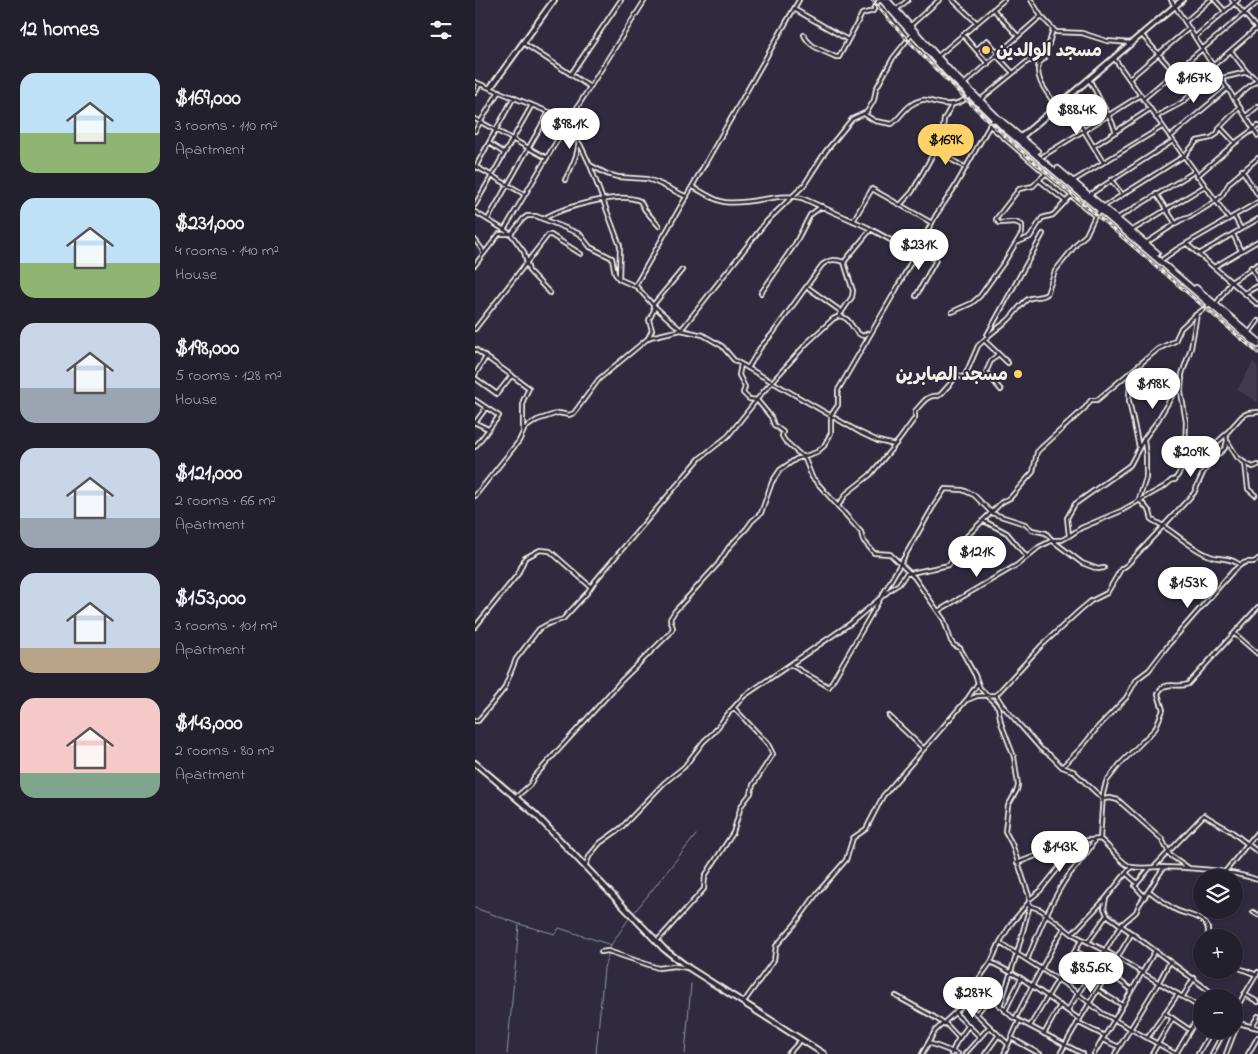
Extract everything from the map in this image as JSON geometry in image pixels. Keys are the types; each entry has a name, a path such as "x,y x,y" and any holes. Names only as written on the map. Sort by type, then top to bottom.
{"main road":[{"path":"881,0 948,74 994,118 1258,341"},
{"path":"887,0 936,57 980,100 1073,181 1079,189 1089,195 1213,303 1258,345"}],"street":[{"path":"491,88 554,0"},
{"path":"571,74 621,0"},
{"path":"504,230 524,194 645,0"},
{"path":"635,286 799,0"},
{"path":"804,35 810,44 839,57 862,14 873,11 881,0"},
{"path":"896,10 908,0"},
{"path":"909,26 939,0"},
{"path":"953,0 977,23"},
{"path":"936,57 1004,0"},
{"path":"1031,0 1041,16 1056,32 1082,33 1107,41 1131,43"},
{"path":"1171,0 1258,136"},
{"path":"1021,137 1182,0"},
{"path":"1185,22 1210,0"},
{"path":"1215,0 1225,10"},
{"path":"1195,37 1233,1 1237,0"},
{"path":"1156,118 1163,111 1174,108 1184,101 1231,50 1257,29 1233,1"},
{"path":"1143,99 1258,2"},
{"path":"794,9 848,40"},
{"path":"993,9 1018,36"},
{"path":"964,84 1041,16"},
{"path":"1053,28 1047,52 1039,63 1037,74 1042,86 1057,107"},
{"path":"1129,79 1189,28"},
{"path":"681,330 766,222 804,185 826,151 847,124 867,112 872,104 876,89 893,58 912,34"},
{"path":"1141,34 1189,89"},
{"path":"963,35 988,64"},
{"path":"976,50 987,40 1013,73"},
{"path":"523,43 590,87"},
{"path":"1231,50 1247,72 1258,79 1234,99"},
{"path":"1114,58 1229,219"},
{"path":"980,100 1028,61 1043,60"},
{"path":"1221,78 1247,72"},
{"path":"1089,79 1109,115 1115,132"},
{"path":"475,82 549,112 571,118 578,131 579,143 576,158 565,180"},
{"path":"475,93 480,84"},
{"path":"1170,136 1227,88"},
{"path":"475,131 499,91"},
{"path":"1043,156 1141,95"},
{"path":"864,114 875,120 891,124 903,111 921,100 952,105 965,101 970,96"},
{"path":"514,97 475,167 524,194"},
{"path":"1065,100 1103,162"},
{"path":"475,205 532,105"},
{"path":"901,204 911,192 935,150 941,138 947,113 952,105"},
{"path":"1245,116 1258,106"},
{"path":"838,506 847,493 870,475 915,418 915,411 928,397 941,394 959,375 964,378 978,346 1030,298 1042,297 1047,294 1055,271 1086,235 1095,216 1102,208 1184,156 1197,141 1211,138 1217,134 1220,127 1240,107"},
{"path":"1093,146 1150,109"},
{"path":"488,219 549,112"},
{"path":"516,797 530,785 534,776 621,681 670,633 673,628 670,619 675,611 711,572 737,538 761,513 774,477 788,464 817,452 824,446 831,433 831,415 837,405 838,390 914,254 994,118"},
{"path":"475,119 547,158"},
{"path":"989,125 1095,216"},
{"path":"1197,176 1258,126"},
{"path":"1073,181 1163,127"},
{"path":"1220,127 1235,143"},
{"path":"1089,195 1173,141"},
{"path":"489,143 504,153"},
{"path":"579,143 590,165 613,223 619,246 619,279"},
{"path":"935,150 966,168"},
{"path":"1145,244 1216,202 1230,182 1258,158"},
{"path":"590,165 607,174 618,177 647,179 657,182 687,197"},
{"path":"1242,170 1258,195"},
{"path":"1116,219 1194,172"},
{"path":"952,312 972,303 980,296 1005,261 1022,233 1022,225 1015,222 999,223 997,219 1019,189 1033,186 1045,174"},
{"path":"1039,180 1066,202"},
{"path":"1111,180 1122,194"},
{"path":"1131,231 1205,186"},
{"path":"693,187 715,199 728,202 791,197 802,198 871,229 914,254"},
{"path":"853,221 872,189 932,223"},
{"path":"1156,194 1176,224"},
{"path":"1016,242 1030,237 1041,218 1053,215 1071,196"},
{"path":"543,218 572,206 623,197 639,200 659,226"},
{"path":"1163,259 1258,202"},
{"path":"761,293 793,246 809,215 821,206"},
{"path":"475,212 511,234 524,252 529,271 541,286 550,293"},
{"path":"475,264 499,234 511,234 527,216 543,218 579,234 590,247 612,258 615,274 619,279 635,286 681,330"},
{"path":"1234,216 1241,229"},
{"path":"1199,254 1258,219"},
{"path":"844,262 871,229"},
{"path":"985,339 1043,234"},
{"path":"1233,234 1241,251"},
{"path":"475,329 548,236 551,235 581,254"},
{"path":"475,240 483,251 483,256"},
{"path":"1214,268 1257,242 1258,248"},
{"path":"1187,244 1258,304"},
{"path":"916,296 936,260 917,250"},
{"path":"748,368 760,348 819,269 827,262 837,260 844,262"},
{"path":"475,721 478,721 504,689 516,659 539,629 563,619 587,593 678,482 700,458 728,436 808,342 833,319 839,316 852,297 853,291 844,262"},
{"path":"585,866 589,855 600,843 621,828 664,783 684,767 704,741 744,696 851,623 899,584 905,575 910,572 949,565 966,537 1003,502 1010,498 1033,472 1037,452 1041,448 1085,408 1091,400 1097,400 1158,349 1175,341 1178,332 1197,314 1213,303 1231,282 1258,264"},
{"path":"1251,268 1258,278"},
{"path":"646,340 651,333 649,320 654,310 653,305 681,270"},
{"path":"1245,293 1258,286"},
{"path":"807,287 842,312"},
{"path":"1179,472 1185,449 1186,411 1182,396 1183,368 1192,344 1197,314"},
{"path":"839,316 849,320 855,330 861,335 866,335 874,328"},
{"path":"1249,333 1258,321"},
{"path":"475,496 519,441 525,428 537,420 558,413 569,415 574,413 599,380 646,340 650,337 681,330 703,335 714,341 724,348 734,360 869,438 895,444"},
{"path":"985,339 1008,363"},
{"path":"475,349 529,388 523,401 523,431"},
{"path":"998,354 991,361 985,372 1001,390"},
{"path":"486,357 475,376 497,394 512,375"},
{"path":"741,364 739,375 745,388 743,392 749,399 757,400 771,417 774,425 783,432 782,436 785,441 803,457 812,477 861,532 863,540 874,553 890,554 910,572 944,620 951,641 960,648 978,683 998,706 1001,724 1014,757 1018,785 1008,806 1005,831 1011,841 1030,899 1017,953 1000,1006"},
{"path":"1130,371 1129,406 1139,449"},
{"path":"1069,536 1067,518 1075,504 1131,465 1144,440 1182,379"},
{"path":"475,400 499,416 475,447"},
{"path":"486,408 475,423 488,429"},
{"path":"938,611 1017,565 1035,549 1053,540 1062,540 1081,528 1121,511 1139,499 1165,486 1171,480 1175,480 1185,463 1191,465 1245,414 1258,412"},
{"path":"965,701 977,696 996,695 1041,646 1079,611 1091,601 1107,593 1121,569 1127,565 1191,497 1205,469 1225,448 1227,441 1226,433"},
{"path":"1139,499 1146,478 1144,440"},
{"path":"1227,441 1237,457 1253,467 1258,465"},
{"path":"1245,463 1249,489 1255,495"},
{"path":"791,665 829,687 945,488 963,490 974,496 992,513 1025,524 1032,530 1046,533 1090,567 1104,568"},
{"path":"1139,499 1150,512 1152,520 1164,525 1187,544 1211,557 1233,560 1241,565"},
{"path":"984,521 1007,533 1027,557"},
{"path":"475,627 518,574 525,558 540,550 550,551 591,586"},
{"path":"1062,767 1126,698 1137,679 1149,670 1195,614 1241,565 1246,562 1255,562 1258,559"},
{"path":"1149,869 1131,867 1122,861 1100,839 1106,782 1129,754 1155,730 1163,707 1158,694 1161,688 1167,685 1182,686 1188,684 1258,607"},
{"path":"1235,634 1258,654"},
{"path":"743,1003 774,960 776,956 775,947 846,860 853,838 866,829 883,796 965,701 978,683"},
{"path":"996,695 1034,742 1062,767 1073,771 1103,799"},
{"path":"656,942 704,889 705,876 733,833 741,806 751,793 753,785 773,754 768,744 734,708"},
{"path":"889,716 924,749"},
{"path":"475,763 516,797 585,866 656,942 689,968 824,1054"},
{"path":"1103,799 1111,798 1118,800 1162,839 1168,853 1190,869"},
{"path":"1145,897 1135,886 1137,883 1204,815 1258,852"},
{"path":"1227,869 1258,831"},
{"path":"1017,863 1075,841 1094,841 1100,839"},
{"path":"1030,899 1040,892 1080,841"},
{"path":"1027,960 1055,898 1094,841"},
{"path":"1072,934 1106,898 1131,867"},
{"path":"1154,867 1193,869"},
{"path":"1068,1010 1121,925 1136,912 1164,868"},
{"path":"1126,874 1137,883"},
{"path":"1243,876 1258,880"},
{"path":"1149,891 1177,910 1197,917 1207,924 1208,929"},
{"path":"1106,898 1103,908 1107,915 1193,977"},
{"path":"1029,905 1048,915 1072,934 1105,951 1193,1003"},
{"path":"922,1054 935,1031 964,1002 991,962 1000,942 1013,922 1029,905"},
{"path":"1253,912 1258,915"},
{"path":"1088,942 1107,915"},
{"path":"1015,1019 1040,968 1063,928"},
{"path":"1059,1054 1132,933"},
{"path":"1030,1026 1082,939"},
{"path":"1000,942 1058,980 1113,1020 1148,1037 1176,1054 1193,1025"},
{"path":"601,952 608,950 658,968 675,966 689,968"},
{"path":"1094,1054 1155,950"},
{"path":"1075,951 1098,964"},
{"path":"1116,1054 1170,961"},
{"path":"991,962 1021,978 1068,1010 1078,1020 1105,1036"},
{"path":"1243,969 1257,974 1244,994 1258,1002"},
{"path":"1109,973 1132,990"},
{"path":"1005,1011 1021,978"},
{"path":"1183,997 1193,979"},
{"path":"1195,979 1208,989"},
{"path":"977,982 1015,1019 1083,1054"},
{"path":"1098,990 1123,1006"},
{"path":"1148,1037 1178,994"},
{"path":"896,996 934,1017 959,1038"},
{"path":"976,1014 991,997"},
{"path":"964,1002 1008,1044"},
{"path":"1044,1034 1061,1006"},
{"path":"955,1013 980,1037"},
{"path":"1165,1013 1190,1030"},
{"path":"1252,1026 1258,1016"},
{"path":"1152,1054 1173,1018"},
{"path":"1004,1054 1019,1021"},
{"path":"1243,1024 1258,1028"},
{"path":"952,1053 959,1038 968,1026"},
{"path":"965,1054 989,1026"},
{"path":"985,1054 999,1036"},
{"path":"1248,1054 1258,1037"},
{"path":"1011,1038 1034,1053 1041,1054"},
{"path":"1198,1054 1207,1039"},
{"path":"1212,1054 1220,1039"},
{"path":"1226,1054 1231,1039"},
{"path":"788,1054 801,1040"},
{"path":"1103,1040 1119,1047"},
{"path":"929,1043 958,1054"}],"shaded area":[{"path":"1253,362 1258,367 1258,402 1237,390"}],"waterway":[{"path":"633,914 696,835"},
{"path":"475,908 519,924 555,934 559,928 611,945 630,917"},
{"path":"507,1054 519,925"},
{"path":"596,1054 604,968 611,946"},
{"path":"685,1054 691,984"}],"railway":[{"path":"872,0 966,100 1006,137 1258,353"}],"place":[{"name":"مسجد الوالدين","path":"986,50"},
{"name":"مسجد الصابرين","path":"1018,374"}]}
